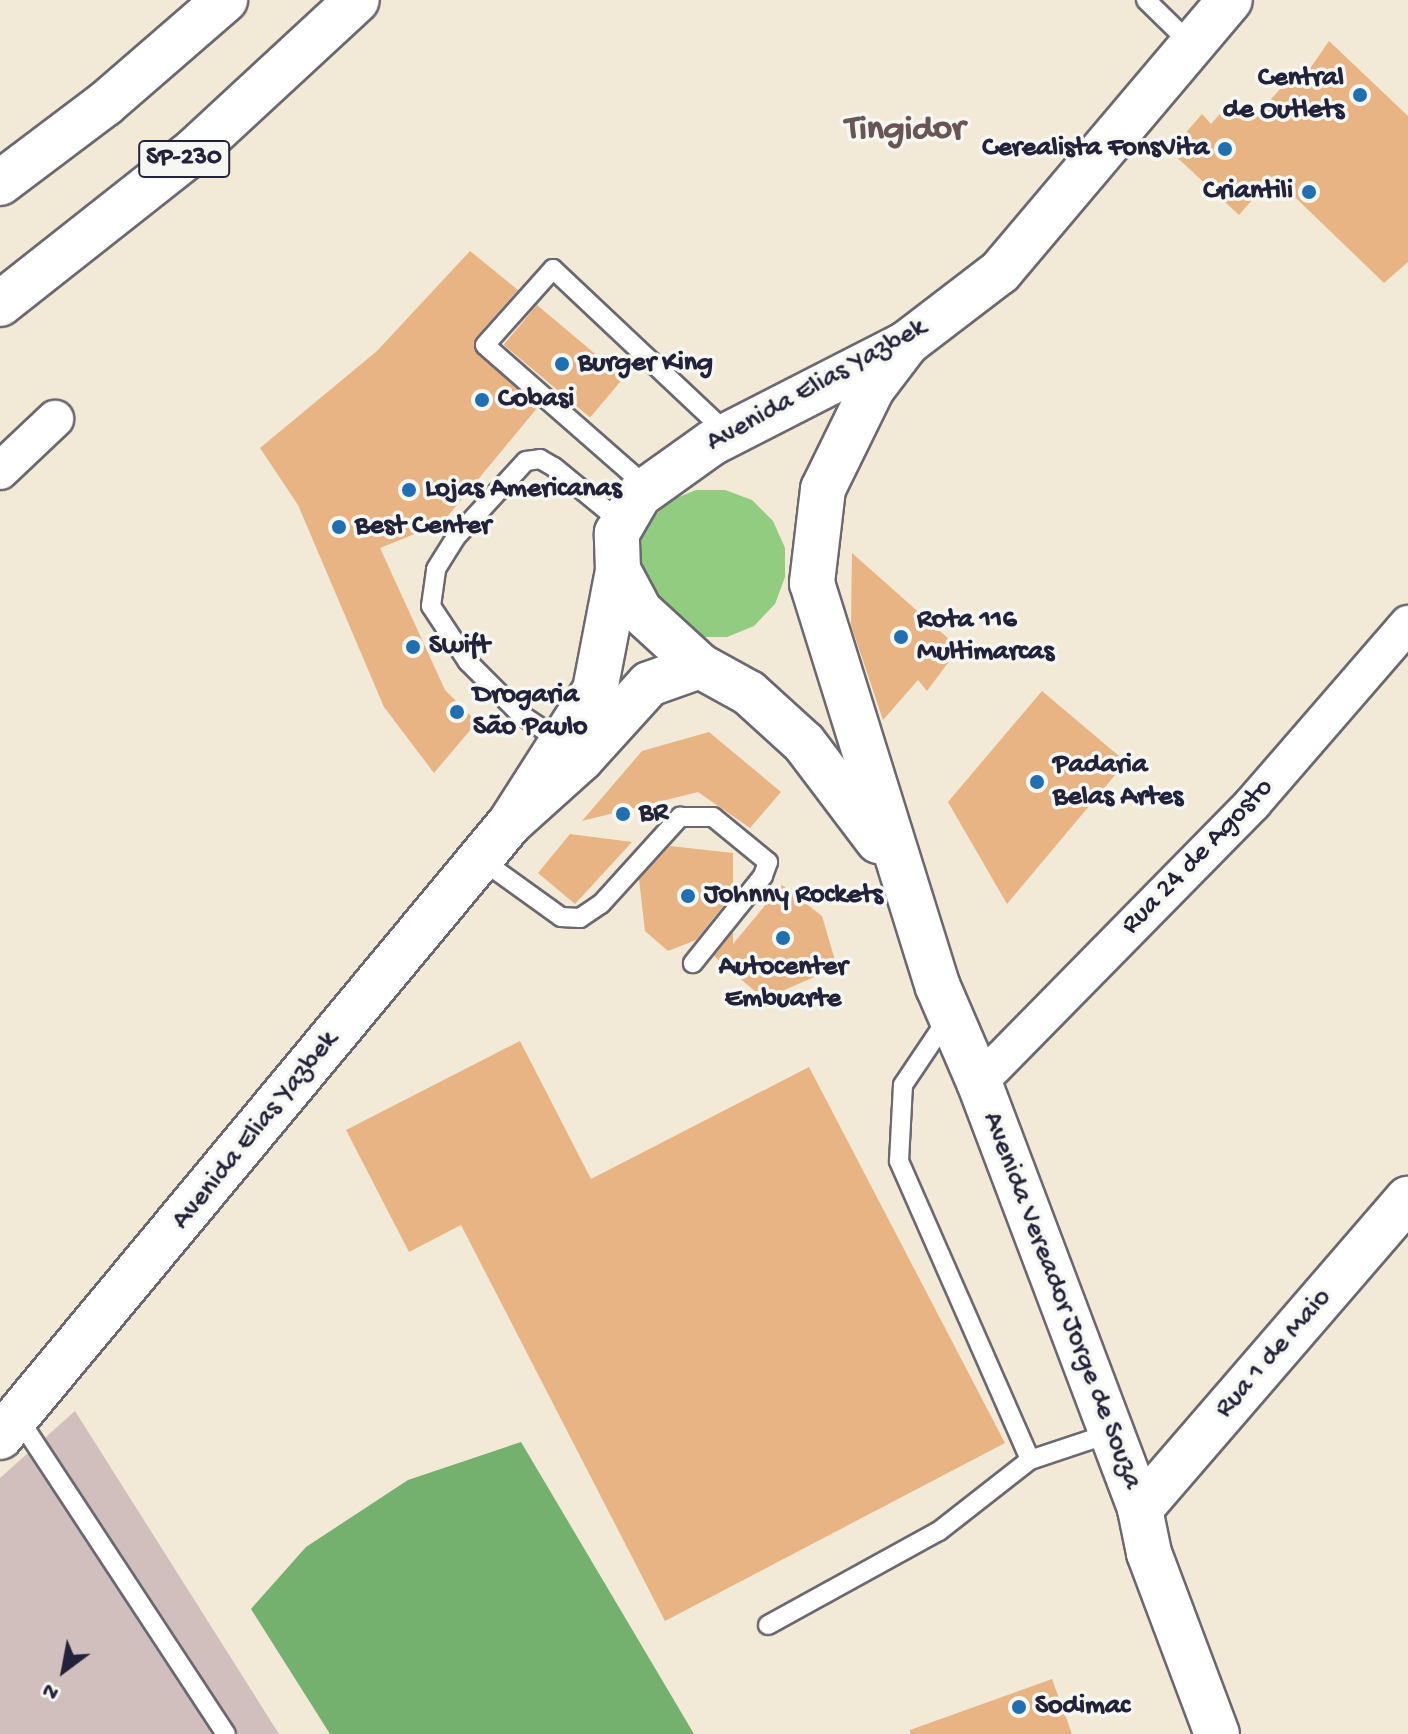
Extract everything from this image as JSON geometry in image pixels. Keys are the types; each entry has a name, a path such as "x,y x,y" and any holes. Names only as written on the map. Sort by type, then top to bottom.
{"main road":[{"path":"105,104 191,0"},
{"path":"0,183 105,104 225,0"},
{"name":"SP-230","path":"0,304 196,149 357,0"},
{"name":"Avenida Elias Yazbek","path":"510,823 562,742 602,671 618,570 621,522 647,487 728,434 907,343 1000,272 1230,0"},
{"name":"Avenida Vereador Jorge de Souza","path":"907,343 872,389 823,489 812,583 898,870 950,1016 979,1082 1140,1509 1149,1553 1217,1734"},
{"name":"Avenida Vereador Jorge de Souza","path":"618,570 640,611 700,666 749,693 804,743 898,870"},
{"name":"Avenida Elias Yazbek","path":"10,1428 510,823 581,759 649,684 700,666"},
{"name":"Rua 1 de Maio","path":"1140,1509 1408,1199"},
{"path":"1111,1433 1164,1449 1197,1442"}],"street":[{"path":"0,471 55,419"},
{"name":"Rua 24 de Agosto","path":"979,1082 1253,803 1408,624"}],"lane":[{"path":"1146,0 1192,45"},
{"path":"647,487 485,345 553,269 728,434"},
{"path":"562,742 520,714 468,662 431,606 436,569 456,537 526,461 540,459 554,467 621,522"},
{"path":"479,858 561,917 580,918 601,904 680,817 713,817 768,862 763,876 693,963"},
{"path":"950,1016 903,1085 899,1161 1030,1460"},
{"path":"10,1428 226,1734"},
{"path":"768,1625 939,1531 1030,1460 1111,1433"}],"shaded area":[{"path":"75,1411 279,1734 0,1734 0,1478"}],"green space":[{"path":"696,490 725,490 752,500 773,521 785,548 785,577 775,604 754,626 727,637 698,637 638,579 637,549 648,523 669,501"},
{"path":"521,1442 694,1734 330,1734 251,1609 306,1547 408,1480"}],"building":[{"path":"1329,41 1408,116 1408,262 1384,283 1273,176 1239,215 1170,151 1202,114 1211,124 1231,101 1253,119 1299,68 1309,70"},
{"name":"Best Center","path":"470,251 518,290 476,337 474,350 538,407 442,523 380,548 445,690 477,722 434,773 384,707 298,505 260,448 377,351"},
{"name":"Burger King","path":"537,305 624,378 590,417 504,345"},
{"name":"Rota 116 Multimarcas","path":"852,553 959,648 927,691 918,680 883,720 851,625"},
{"name":"Padaria Belas Artes","path":"1042,691 1126,762 1007,904 948,802"},
{"name":"BR","path":"709,732 781,792 750,828 698,792 582,821 642,751"},
{"path":"570,834 632,842 575,904 538,873"},
{"name":"Johnny Rockets","path":"670,846 733,853 733,894 696,940 668,951 645,931 639,879"},
{"name":"Autocenter Embuarte","path":"782,885 822,916 837,967 764,999 714,956 733,932 733,944"},
{"path":"520,1041 591,1179 809,1067 1005,1443 665,1621 461,1225 409,1252 346,1130"},
{"name":"Sodimac","path":"1052,1679 1072,1734 910,1734 910,1730"}],"place":[{"name":"Central de Outlets","path":"1360,95"},
{"name":"Cerealista FonsVita","path":"1225,149"},
{"name":"Criantili","path":"1309,192"},
{"name":"Burger King","path":"562,364"},
{"name":"Cobasi","path":"482,400"},
{"name":"Lojas Americanas","path":"409,490"},
{"name":"Best Center","path":"339,527"},
{"name":"Rota 116 Multimarcas","path":"901,637"},
{"name":"Swift","path":"413,647"},
{"name":"Drogaria São Paulo","path":"457,712"},
{"name":"Padaria Belas Artes","path":"1037,782"},
{"name":"BR","path":"623,814"},
{"name":"Johnny Rockets","path":"688,896"},
{"name":"Autocenter Embuarte","path":"783,938"},
{"name":"Sodimac","path":"1019,1707"}],"district":[{"name":"Tingidor","path":"905,131"}]}
